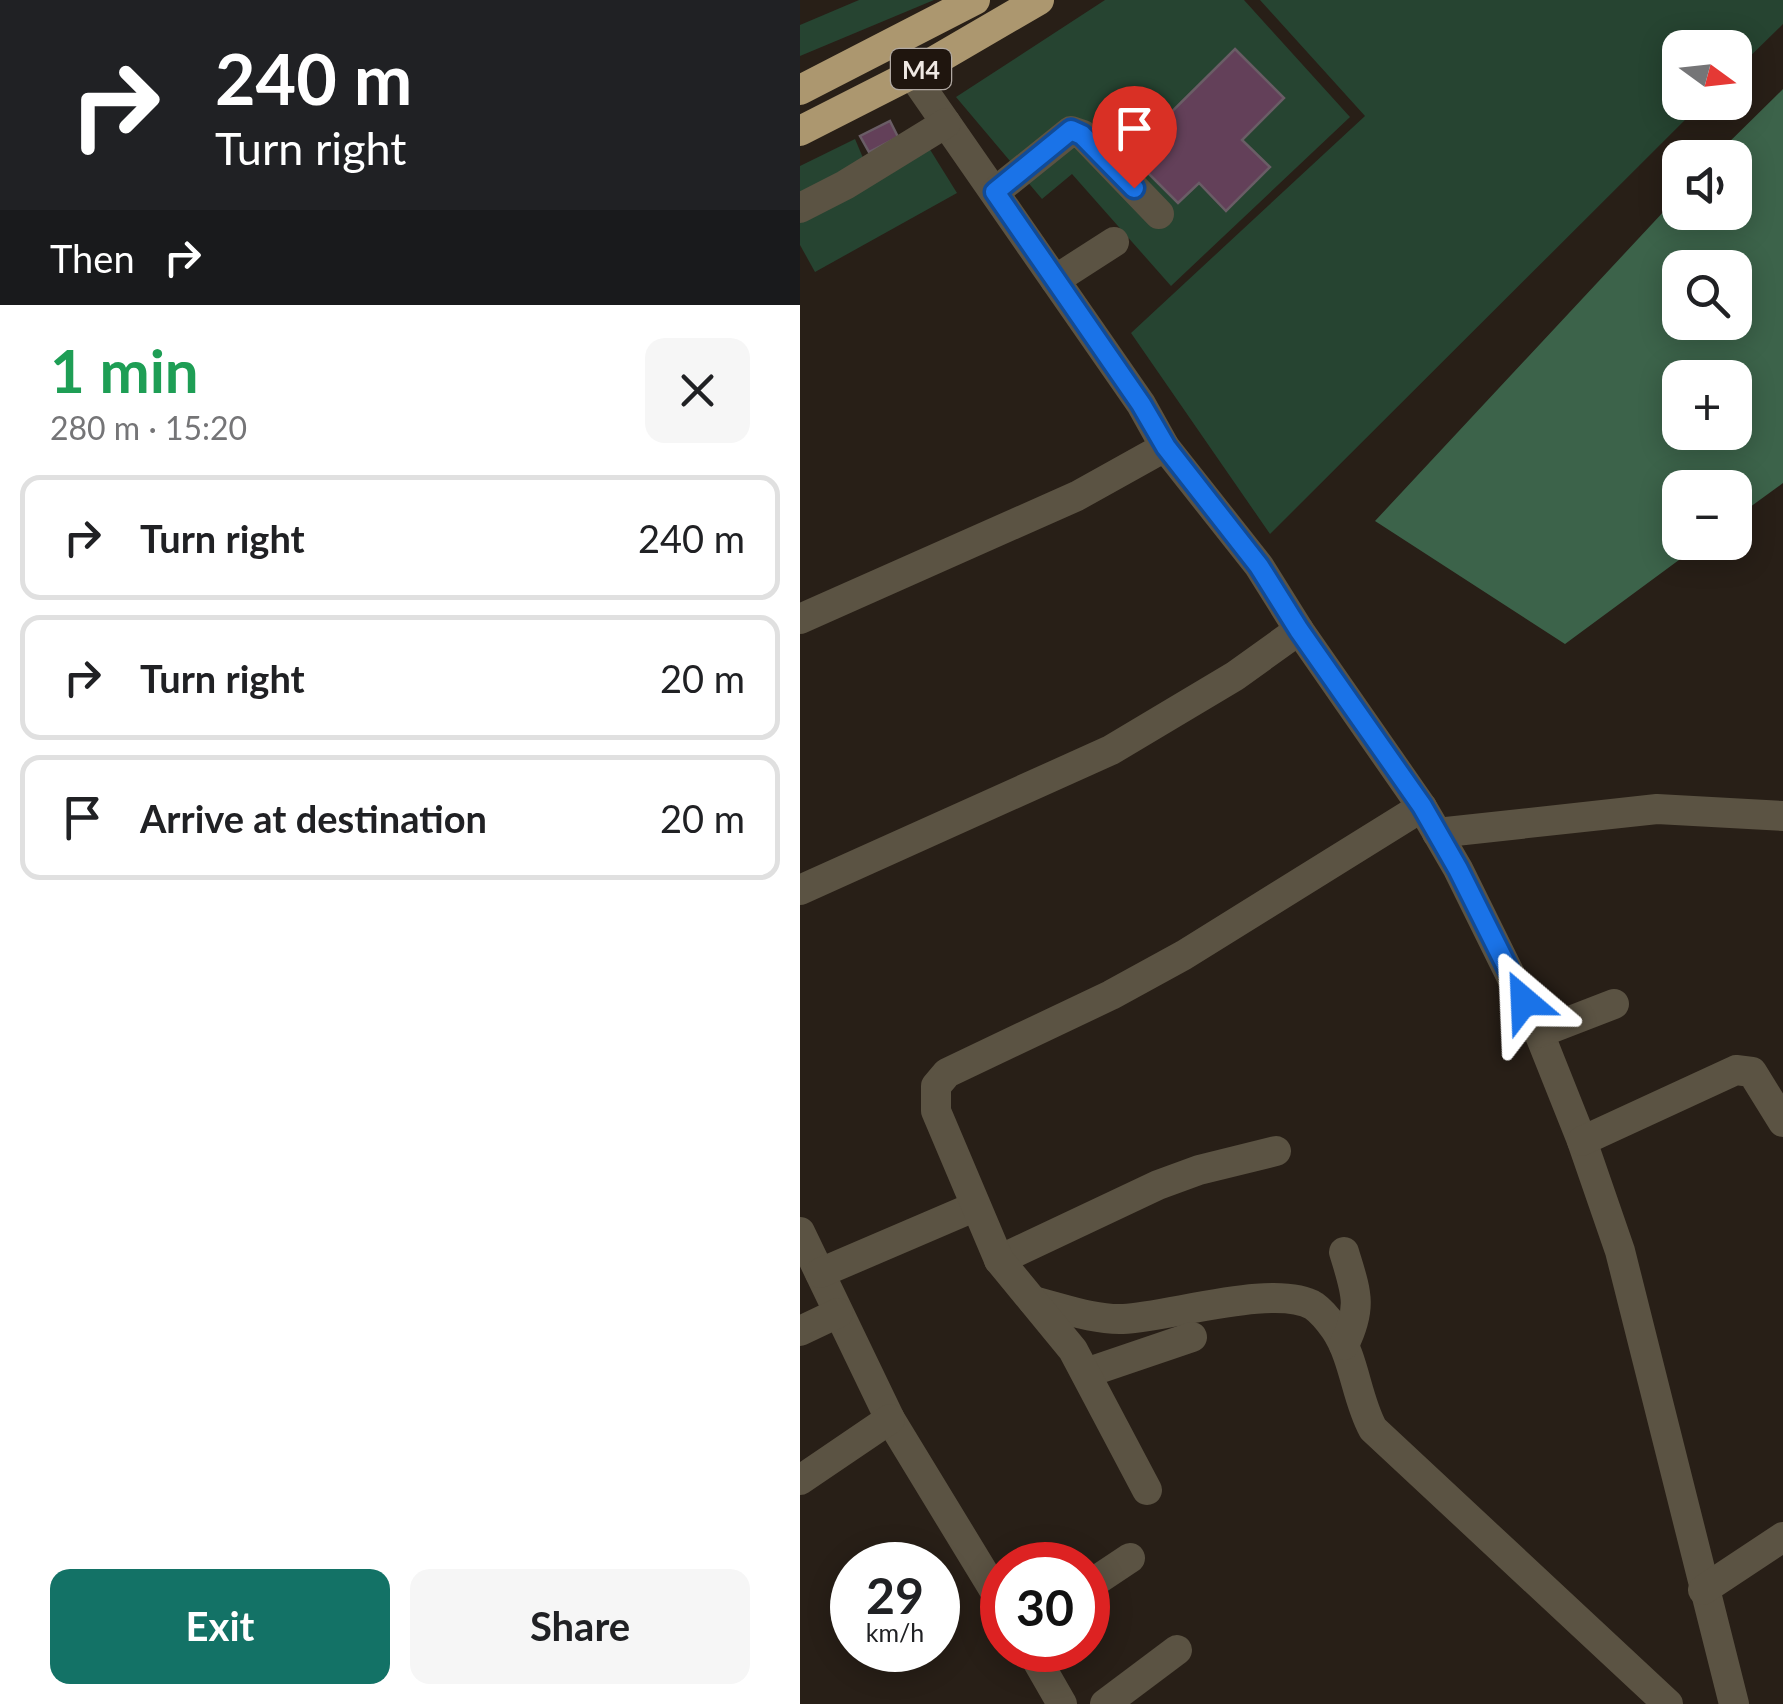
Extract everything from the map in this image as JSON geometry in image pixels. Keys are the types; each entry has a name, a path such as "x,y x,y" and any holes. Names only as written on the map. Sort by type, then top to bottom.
{"highway":[{"name":"M4","path":"800,90 975,0"},
{"name":"M4","path":"800,130 912,74 1039,0"}],"street":[{"path":"912,74 1141,404 1166,447 1259,566 1430,820 1539,1034 1620,1251 1734,1704"},
{"path":"800,208 946,123"},
{"path":"995,192 1071,130 1082,135 1159,214"},
{"path":"1055,280 1114,242"},
{"path":"800,619 1077,496 1166,447"},
{"path":"800,890 1111,750 1235,676 1299,630"},
{"path":"1147,1490 1073,1350 999,1260 936,1111 936,1086 947,1074 1111,996 1430,820 1657,809 1783,816"},
{"path":"1539,1034 1614,1004"},
{"path":"1582,1141 1736,1070 1752,1072 1783,1122"},
{"path":"999,1260 1158,1184 1276,1151"},
{"path":"820,1272 974,1207"},
{"path":"800,1232 890,1419 980,1567"},
{"path":"1344,1252 1358,1311 1344,1345"},
{"path":"1033,1301 1123,1319 1263,1298 1312,1305 1333,1326 1344,1345 1373,1429 1668,1704"},
{"path":"800,1332 838,1313"},
{"path":"1086,1373 1192,1337"},
{"path":"800,1480 890,1419"},
{"path":"1703,1590 1783,1537"},
{"path":"1110,1571 1130,1558"},
{"path":"1104,1704 1177,1650"},
{"path":"1044,1672 1062,1704"}],"green space":[{"path":"859,0 934,0 800,56 800,25"},
{"path":"1105,0 1244,0 1350,117 1171,286 1072,174 1042,199 956,97"},
{"path":"1260,0 1783,0 1783,24 1752,54 1752,30 1662,30 1662,120 1685,120 1270,534 1131,333 1365,116"},
{"path":"1783,89 1783,483 1752,506 1752,470 1662,470 1662,560 1679,560 1565,644 1375,521 1662,213 1662,230 1752,230 1752,140 1731,140"},
{"path":"855,139 866,165 800,199 800,166"},
{"path":"929,148 957,193 815,272 800,245 800,218"}],"building":[{"path":"1235,49 1284,98 1242,140 1270,167 1226,211 1199,183 1178,203 1129,154"},
{"path":"890,121 898,137 869,152 860,136"}],"route":[{"path":"1134,188 1082,135 1071,130 995,192 1141,404 1166,447 1259,566 1422,806 1524,1001"}]}
